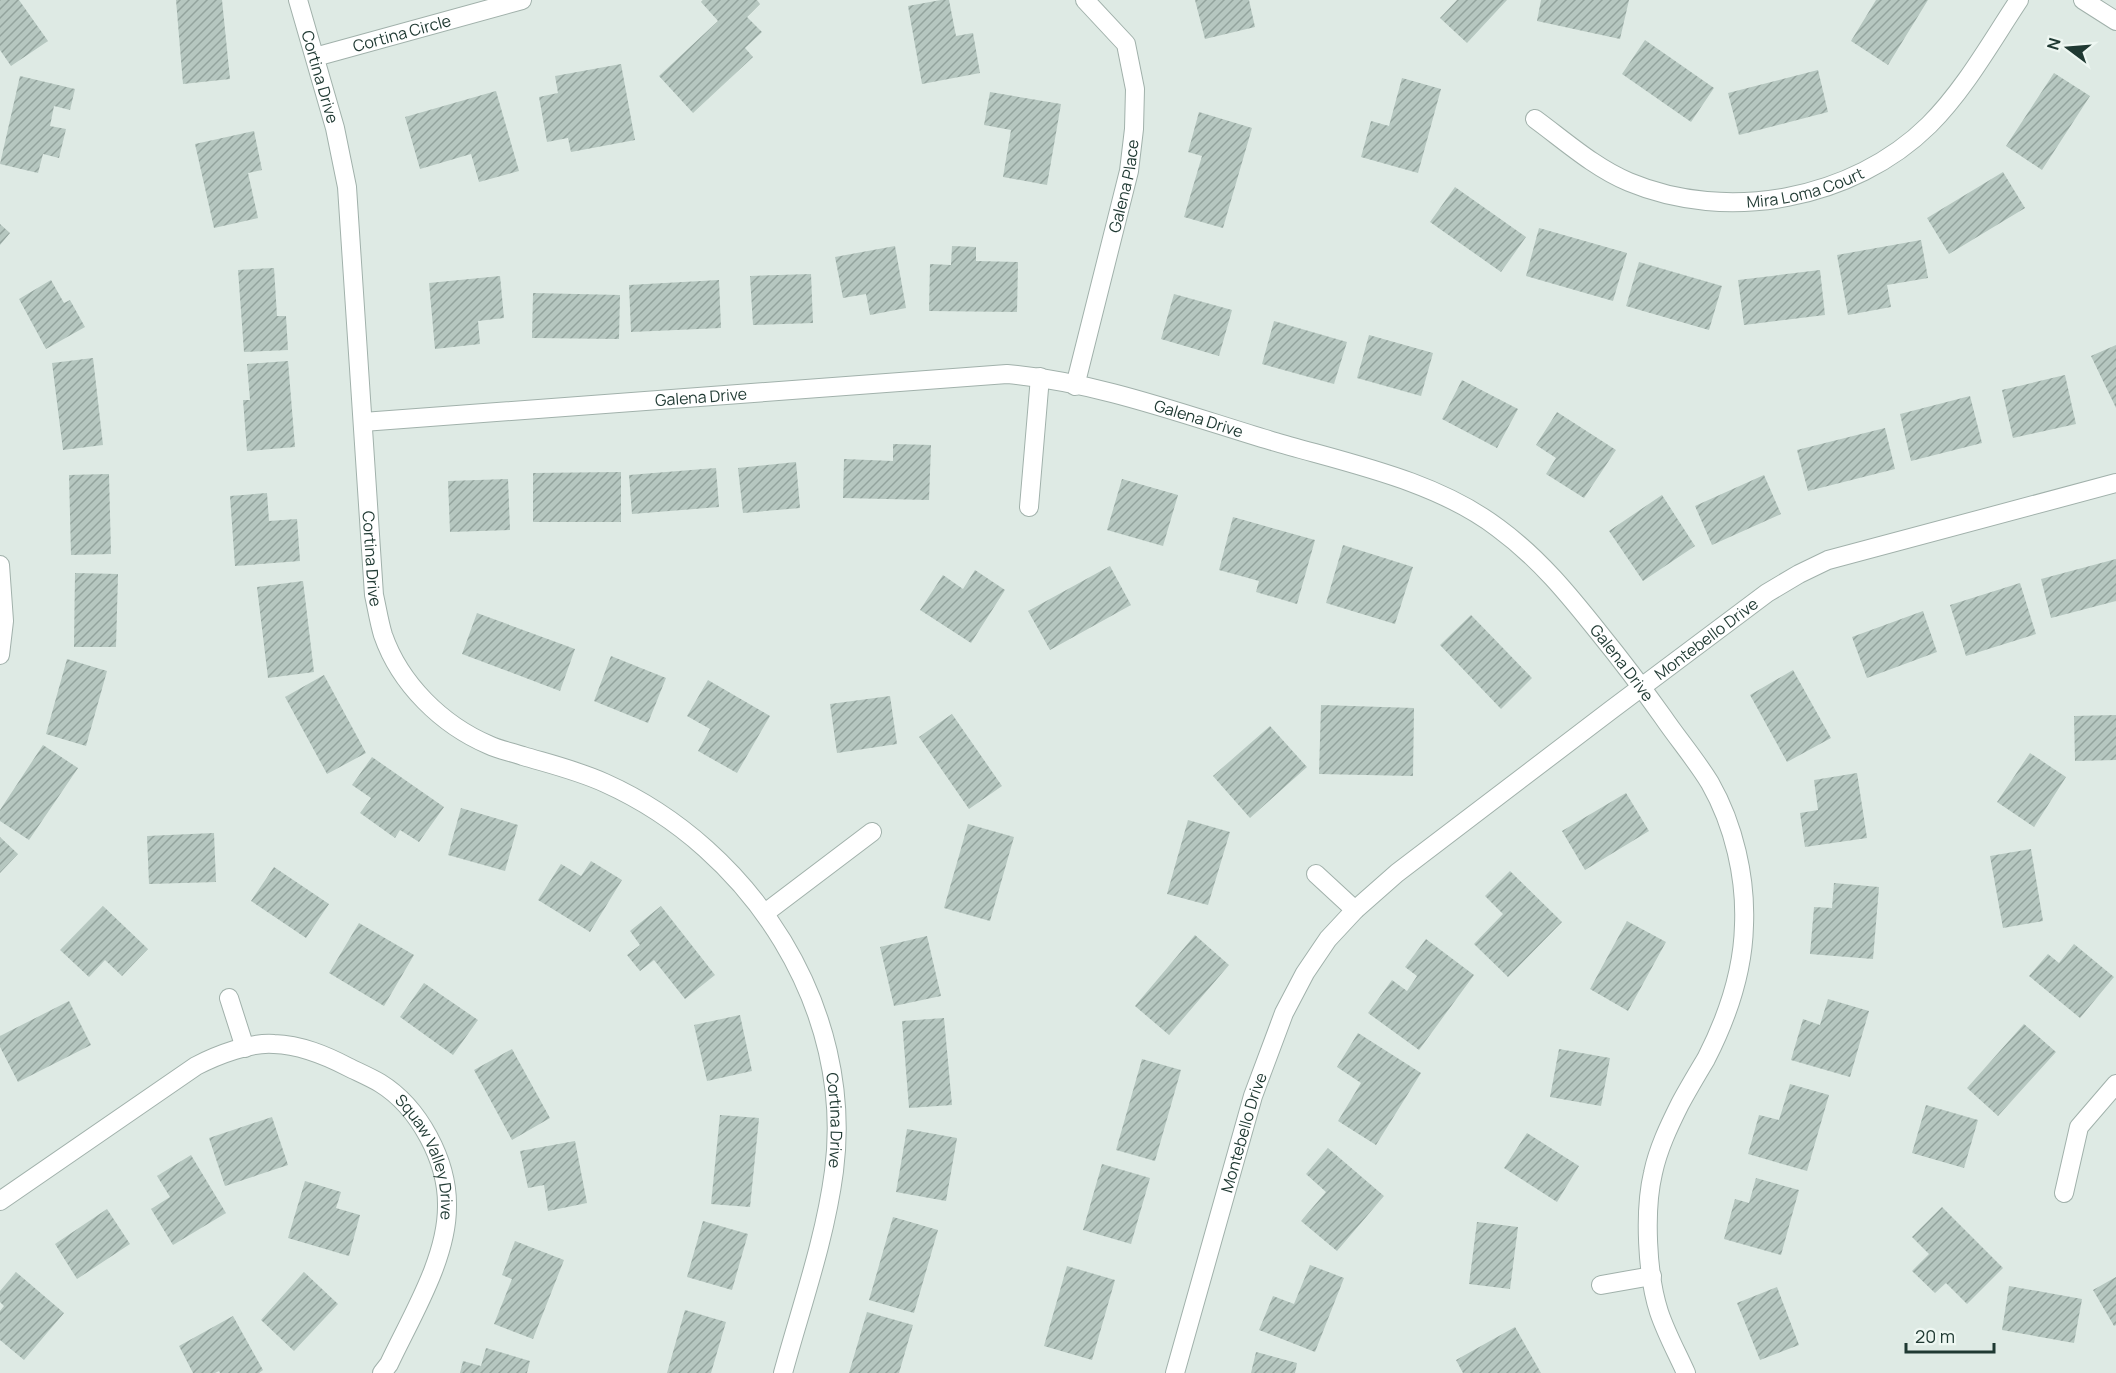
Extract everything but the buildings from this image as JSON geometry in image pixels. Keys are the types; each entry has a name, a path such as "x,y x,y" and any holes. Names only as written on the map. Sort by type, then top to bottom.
{"street":[{"name":"Cortina Drive","path":"298,0 335,128 347,187 374,595 383,635 400,670 425,702 452,725 490,746 603,782 639,800 683,828 719,860 765,914 794,960 815,1005 830,1053 837,1118 834,1171 821,1236 783,1373"},
{"name":"Cortina Circle","path":"315,57 522,0"},
{"name":"Galena Place","path":"1075,386 1129,171 1134,129 1135,89 1125,44 1085,0"},
{"name":"Mira Loma Court","path":"1535,119 1586,158 1627,182 1667,196 1710,202 1749,202 1788,196 1827,186 1864,172 1894,154 1928,125 1962,86 2019,0"},
{"path":"2083,0 2116,21"},
{"name":"Galena Drive","path":"363,422 1007,374 1040,377 1118,394 1422,486 1458,503 1496,526 1526,550 1558,581 1642,687 1710,784 1729,828 1743,880 1744,926 1739,970 1726,1015 1664,1138 1652,1174 1648,1246 1652,1276 1659,1310 1686,1373"},
{"path":"1029,507 1040,377"},
{"name":"Montebello Drive","path":"1175,1373 1253,1096 1284,1013 1305,973 1328,939 1355,910 1397,873 1642,687 1767,593 1799,574 1828,560 2116,483"},
{"path":"0,565 4,621 0,655"},
{"path":"765,914 872,832"},
{"path":"1316,874 1355,910"},
{"path":"229,998 245,1048"},
{"name":"Squaw Valley Drive","path":"0,1201 196,1066 216,1056 272,1043 299,1047 328,1057 382,1084 406,1107 427,1134 442,1166 447,1206 443,1243 389,1364 382,1373"},
{"path":"2064,1192 2079,1127 2116,1084"},
{"path":"1601,1285 1652,1276"}]}
